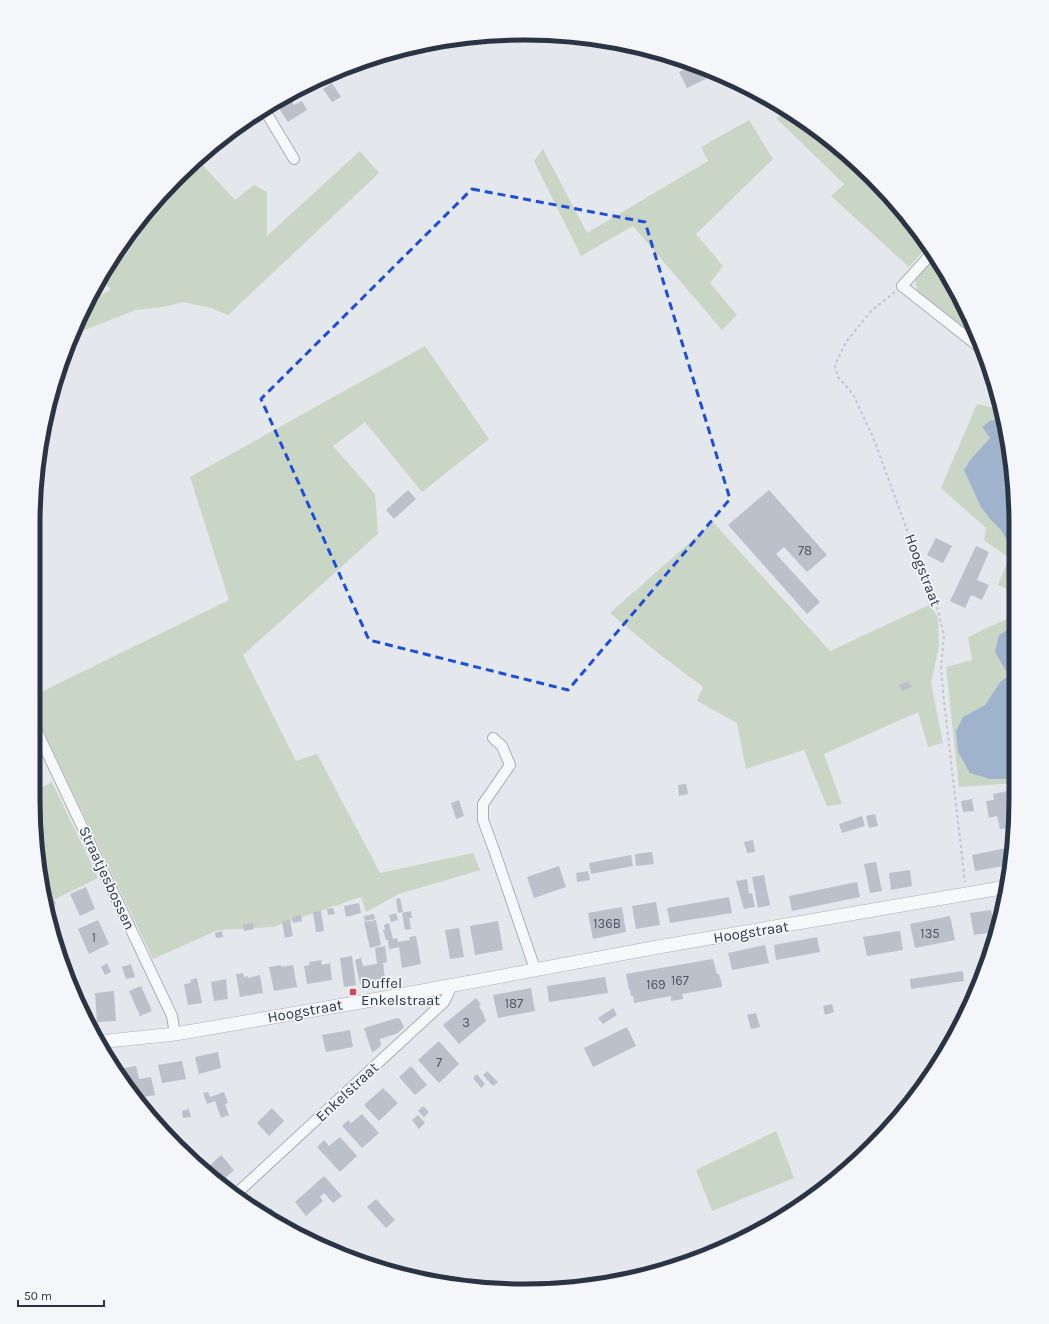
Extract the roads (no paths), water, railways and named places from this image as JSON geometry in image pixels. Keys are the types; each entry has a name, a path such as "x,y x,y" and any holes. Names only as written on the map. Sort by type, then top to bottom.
{"street":[{"path":"267,114 294,159"},
{"path":"928,257 902,286 973,342"},
{"name":"Straatjesbossen","path":"40,738 172,1016 175,1034"},
{"path":"493,738 502,746 510,765 483,804 483,820 535,970"},
{"name":"Hoogstraat","path":"105,1041 175,1034 658,947 1001,888"},
{"name":"Enkelstraat","path":"239,1191 444,1002 449,992 448,986"}],"water":[{"path":"991,420 998,421 1000,430 1008,493 1009,543 1001,530 981,507 964,470 971,459 990,438 982,427"},
{"path":"1009,629 1009,676 995,652 999,635"},
{"path":"1009,676 1009,779 990,779 970,773 958,752 956,731 963,717 985,705 1001,681"}],"place":[{"name":"Duffel Enkelstraat","path":"353,992"}]}
